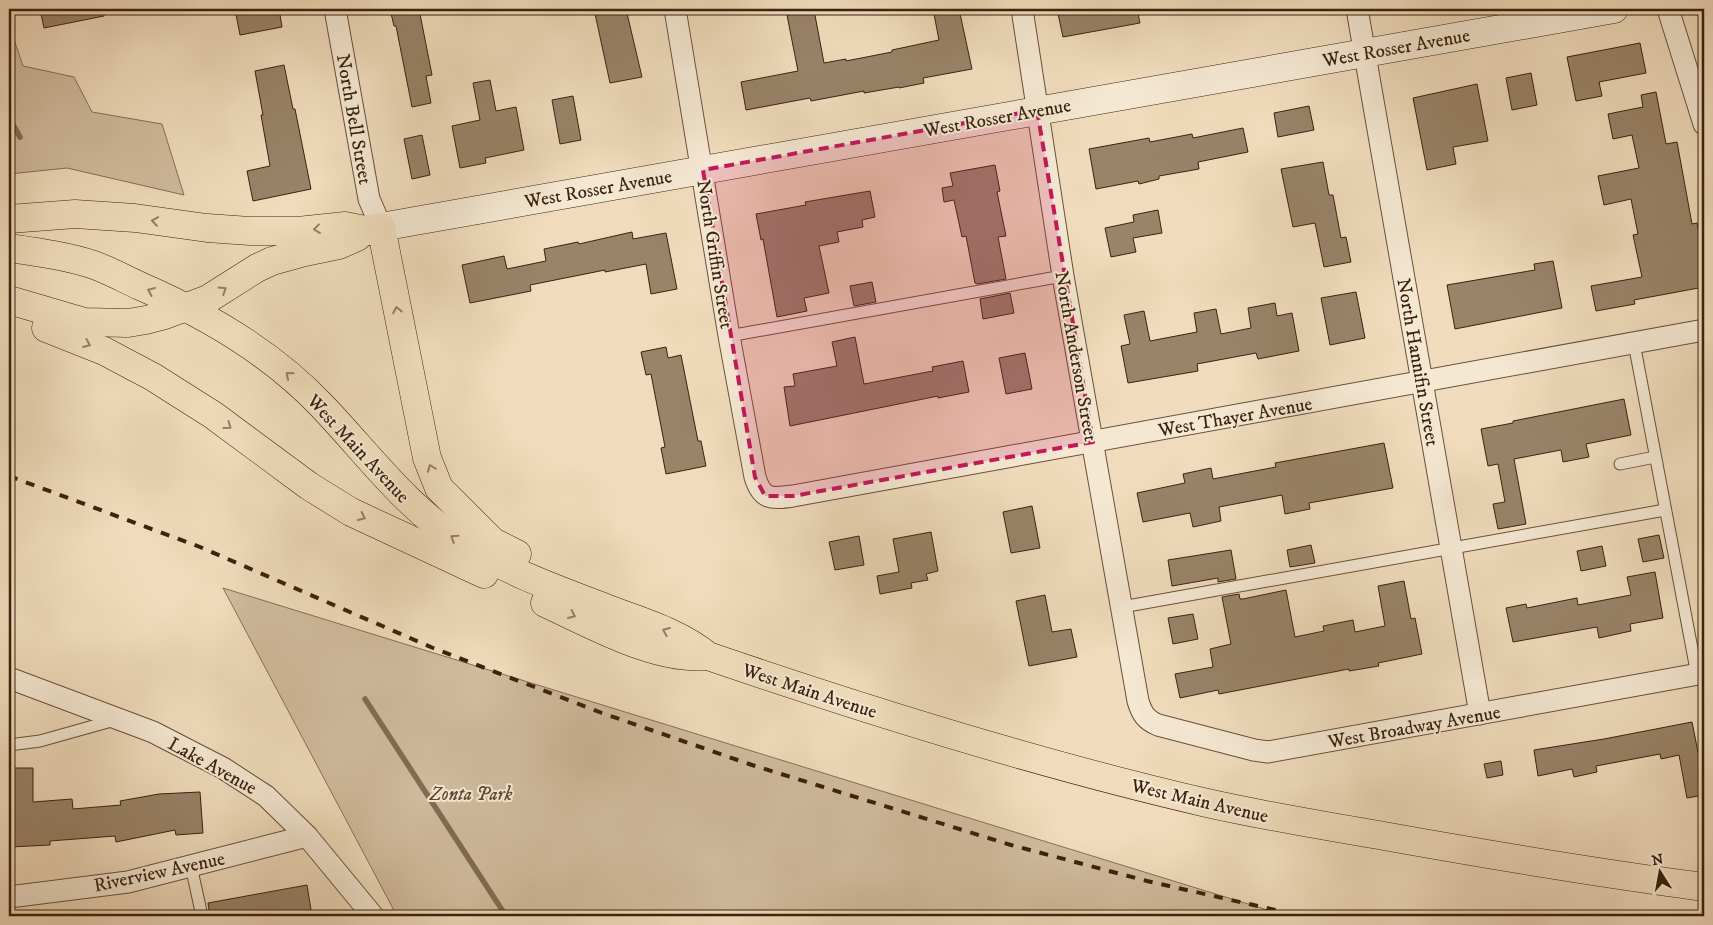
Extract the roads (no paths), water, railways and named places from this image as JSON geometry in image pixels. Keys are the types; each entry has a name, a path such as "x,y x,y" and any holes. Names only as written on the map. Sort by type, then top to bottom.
{"main road":[{"path":"9,219 54,214 75,214 135,218 207,228 250,231 298,231 345,226 373,229"},
{"path":"9,300 72,319 96,323 136,321 164,315 208,299 257,268 272,262 304,252 338,245 373,229"},
{"path":"373,229 427,458 439,488 493,542 597,595 635,619"},
{"name":"West Main Avenue","path":"9,248 49,254 94,265 187,307 238,337 297,382 340,424 415,507 447,533 516,573 682,638 708,656 822,695 1077,771 1208,803 1272,817 1469,852 1704,888"},
{"name":"West Main Avenue","path":"9,316 39,325 82,342 153,376 213,415 309,486 351,512 616,636 676,655 696,658 708,656"}],"street":[{"name":"North Bell Street","path":"335,9 373,229"},
{"name":"North Griffin Street","path":"675,9 729,336 755,476 761,492 765,496"},
{"name":"North Anderson Street","path":"1022,9 1062,276 1138,701"},
{"name":"North Hannifin Street","path":"1358,9 1480,714"},
{"name":"West Rosser Avenue","path":"373,229 1614,9"},
{"path":"1668,9 1704,124"},
{"name":"West Thayer Avenue","path":"765,496 773,498 793,496 1422,383 1704,330"},
{"name":"West Broadway Avenue","path":"1138,701 1148,721 1158,725 1268,752 1701,674"},
{"name":"Lake Avenue","path":"9,678 153,732 223,768 266,796 307,836 373,916"},
{"name":"Riverview Avenue","path":"9,898 128,882 307,836"}],"lane":[{"path":"729,336 1062,276"},
{"path":"1634,344 1665,510 1701,674"},
{"path":"1620,464 1655,457"},
{"path":"1122,607 1665,510"},
{"path":"9,745 40,741 119,719"},
{"path":"191,866 202,916"}],"waterway":[{"path":"9,118 20,137"},
{"path":"365,699 506,916"}],"railway":[{"path":"9,476 200,547 433,648 602,713 752,765 1011,845 1147,881 1302,916"}],"park label":[{"name":"Zonta Park","path":"471,793"}]}
